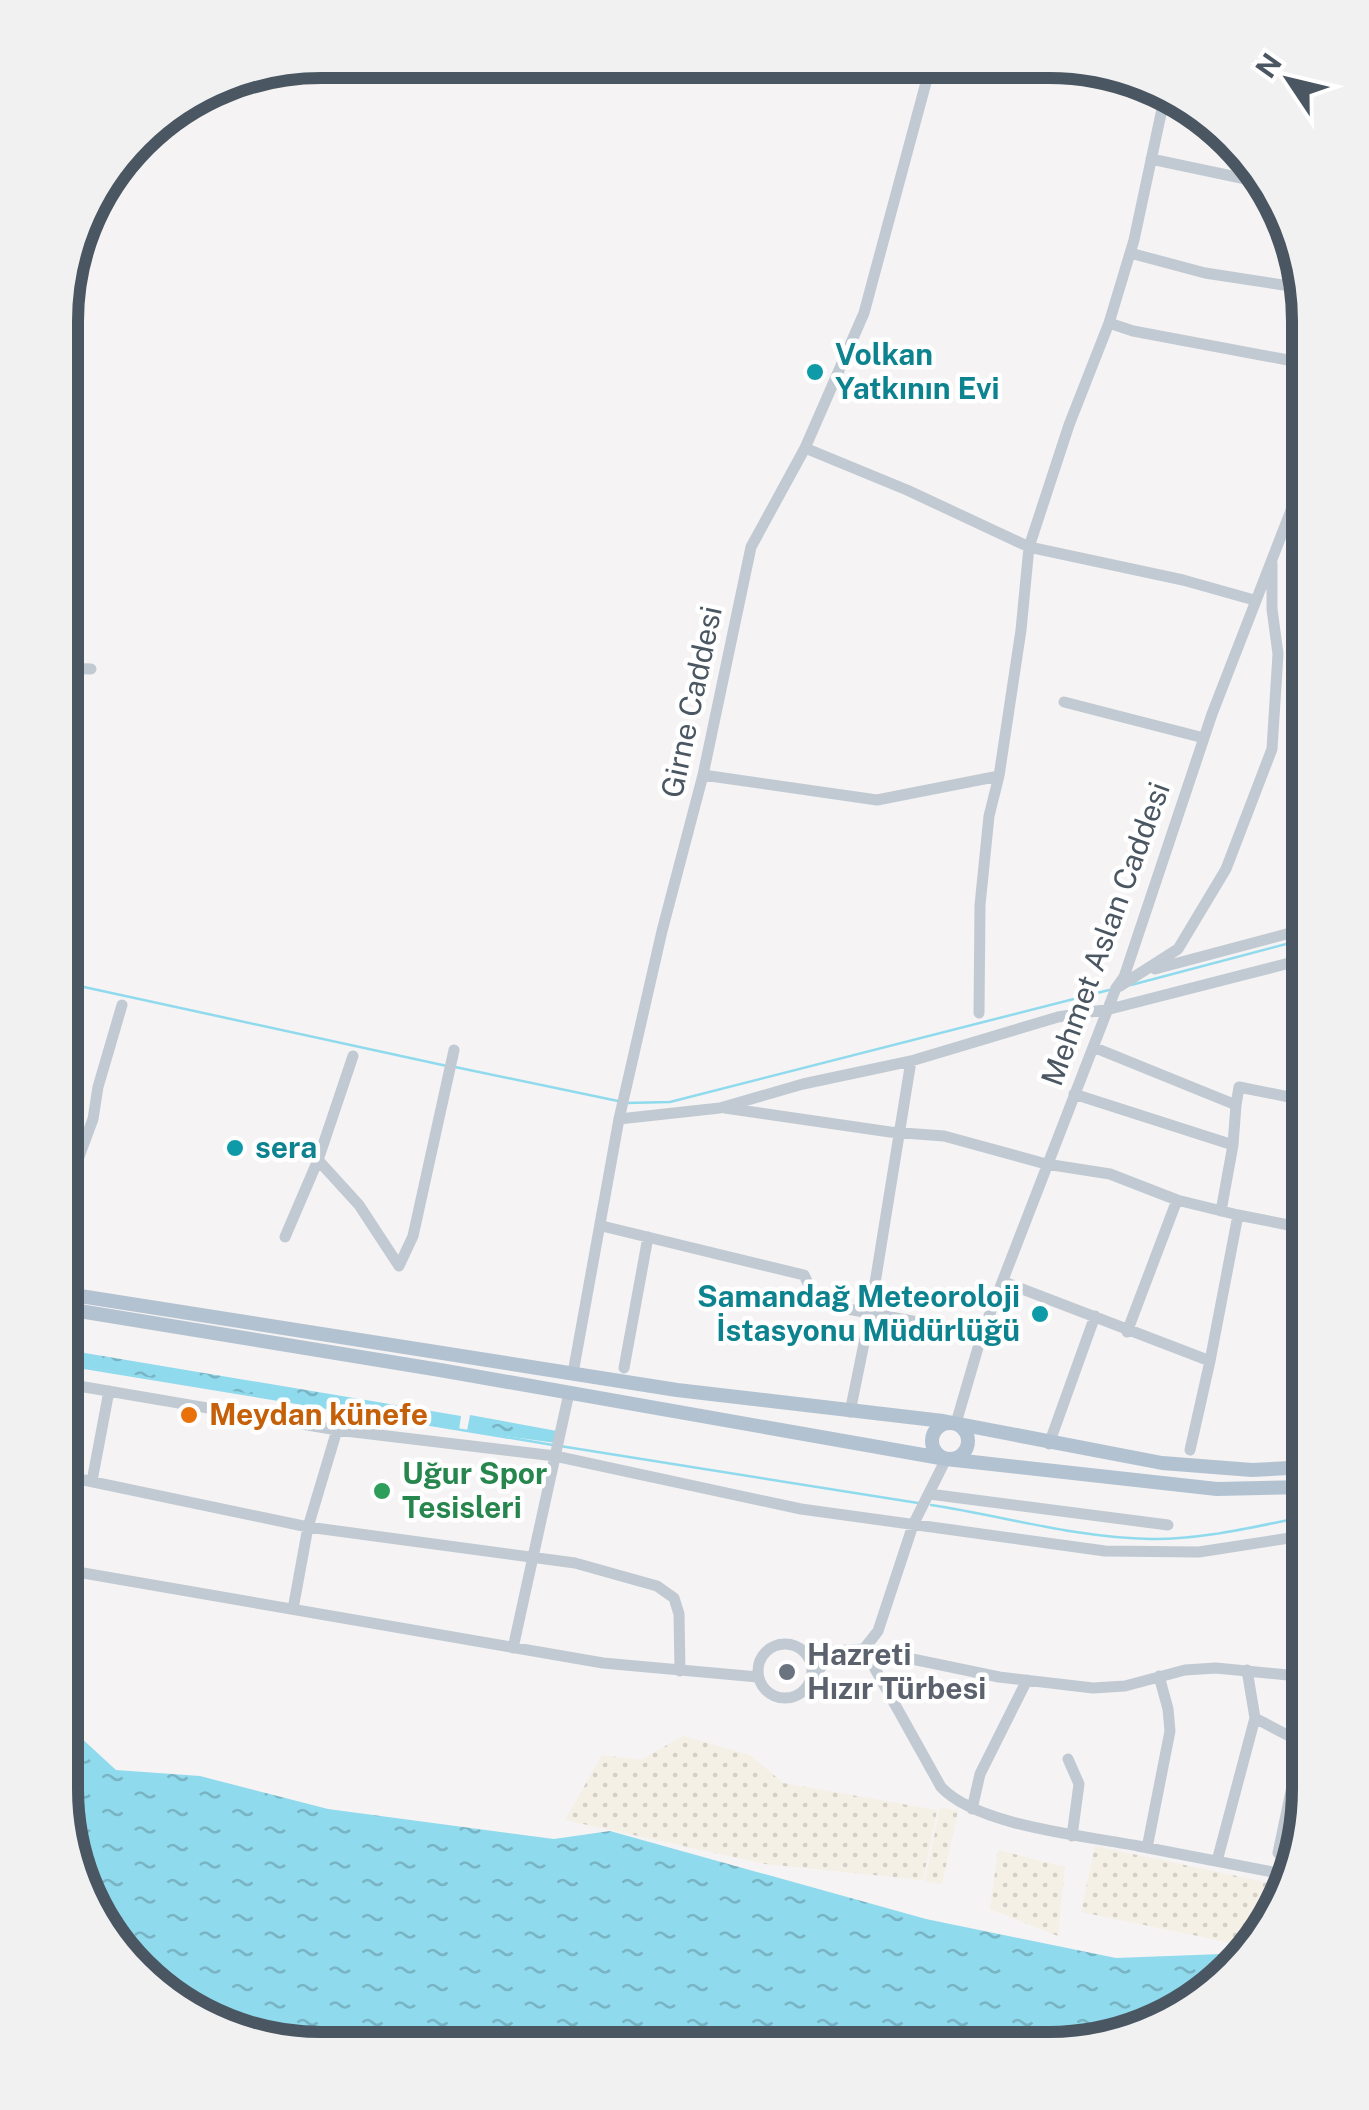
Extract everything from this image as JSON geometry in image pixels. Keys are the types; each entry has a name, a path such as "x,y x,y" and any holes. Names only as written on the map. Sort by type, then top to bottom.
{"main road":[{"path":"78,1296 677,1390 956,1423 1049,1444 1203,1468 1291,1468"},
{"path":"78,1311 946,1459 1216,1488 1291,1488"},
{"path":"956,1423 965,1430 968,1446 962,1455 946,1459 936,1453 932,1436 944,1424 956,1423"}],"street":[{"name":"Girne Caddesi","path":"573,1374 619,1118 703,775 751,547 805,448 864,313 927,78"},
{"path":"980,1013 980,905 989,816 999,776 1030,547 1089,368 1109,324 1130,254 1163,106"},
{"path":"1151,159 1246,179"},
{"path":"1130,254 1204,273 1289,286"},
{"path":"1109,324 1292,361"},
{"path":"805,448 908,490 1030,547 1254,600"},
{"name":"Mehmet Aslan Caddesi","path":"956,1423 982,1334 1046,1164 1124,976 1204,738 1292,505"},
{"path":"1116,988 1178,949 1226,869 1272,749 1278,654 1272,609 1272,552"},
{"path":"78,669 91,669"},
{"path":"1064,702 1204,738"},
{"path":"703,775 877,800 999,776"},
{"path":"1141,973 1292,933"},
{"path":"619,1118 720,1108 911,1060 1058,1017 1110,1009 1292,962"},
{"path":"78,1159 93,1118 122,1005"},
{"path":"1093,1047 1236,1105"},
{"path":"318,1160 358,1206 399,1266 413,1236 454,1050"},
{"path":"285,1237 318,1160 353,1056"},
{"path":"850,1412 911,1060"},
{"path":"1221,1211 1240,1086 1291,1097"},
{"path":"1074,1094 1233,1145"},
{"path":"720,1108 944,1136 1046,1164 1110,1174 1177,1200 1291,1226"},
{"path":"1127,1332 1177,1200"},
{"path":"1190,1450 1238,1216"},
{"path":"602,1226 804,1275 818,1302 982,1334"},
{"path":"624,1368 648,1237"},
{"path":"1004,1282 1210,1362"},
{"path":"1049,1444 1095,1316"},
{"path":"78,1386 337,1430 555,1456 801,1509 1105,1551 1199,1552 1291,1538"},
{"path":"92,1480 110,1391"},
{"path":"513,1648 569,1393"},
{"path":"293,1609 308,1527 337,1430"},
{"path":"946,1459 913,1525 878,1630 864,1649 823,1665 802,1693 784,1699 768,1692 758,1676 760,1660 773,1647 790,1644 805,1652 864,1649 1027,1680 1093,1688 1124,1686 1201,1669 1291,1675"},
{"path":"78,1478 308,1527 575,1563 665,1590 674,1598 679,1614 680,1671"},
{"path":"929,1494 1168,1525"},
{"path":"78,1572 603,1663 758,1676"},
{"path":"864,1649 941,1787 951,1798 972,1809 1072,1836 1277,1873"},
{"path":"805,1652 812,1678"},
{"path":"1217,1861 1254,1718 1247,1670"},
{"path":"1147,1848 1170,1731 1159,1676"},
{"path":"972,1809 980,1774 1027,1680"},
{"path":"1254,1718 1291,1738"},
{"path":"1068,1759 1079,1784 1072,1836"},
{"path":"1278,1853 1291,1801"}],"sand":[{"path":"683,1736 750,1755 783,1783 937,1810 923,1880 765,1864 565,1820 602,1755 641,1760"},
{"path":"940,1807 958,1811 942,1884 925,1881"},
{"path":"1095,1846 1273,1884 1236,1944 1081,1912"},
{"path":"998,1850 1065,1867 1058,1936 990,1909"}],"water":[{"path":"78,1352 461,1416 459,1430 78,1366"},
{"path":"470,1415 557,1431 556,1443 467,1431"},
{"path":"78,1736 116,1770 200,1776 328,1809 554,1839 610,1831 926,1919 1116,1958 1226,1955 1197,1982 1170,2000 1112,2024 1080,2030 320,2032 257,2024 227,2014 172,1982 128,1938 110,1911 96,1883 82,1837"}],"waterway":[{"path":"1131,985 1292,943"},
{"path":"78,986 447,1066"},
{"path":"626,1103 670,1102 1109,990"},
{"path":"455,1067 618,1101"},
{"path":"78,1367 553,1445"},
{"path":"560,1446 918,1503"},
{"path":"931,1505 1122,1538 1210,1535 1291,1519"}],"place":[{"name":"Volkan Yatkının Evi","path":"815,372"},
{"name":"sera","path":"235,1148"},
{"name":"Samandağ Meteoroloji İstasyonu Müdürlüğü","path":"1040,1314"},
{"name":"Meydan künefe","path":"189,1415"},
{"name":"Uğur Spor Tesisleri","path":"382,1491"},
{"name":"Hazreti Hızır Türbesi","path":"787,1672"}]}
